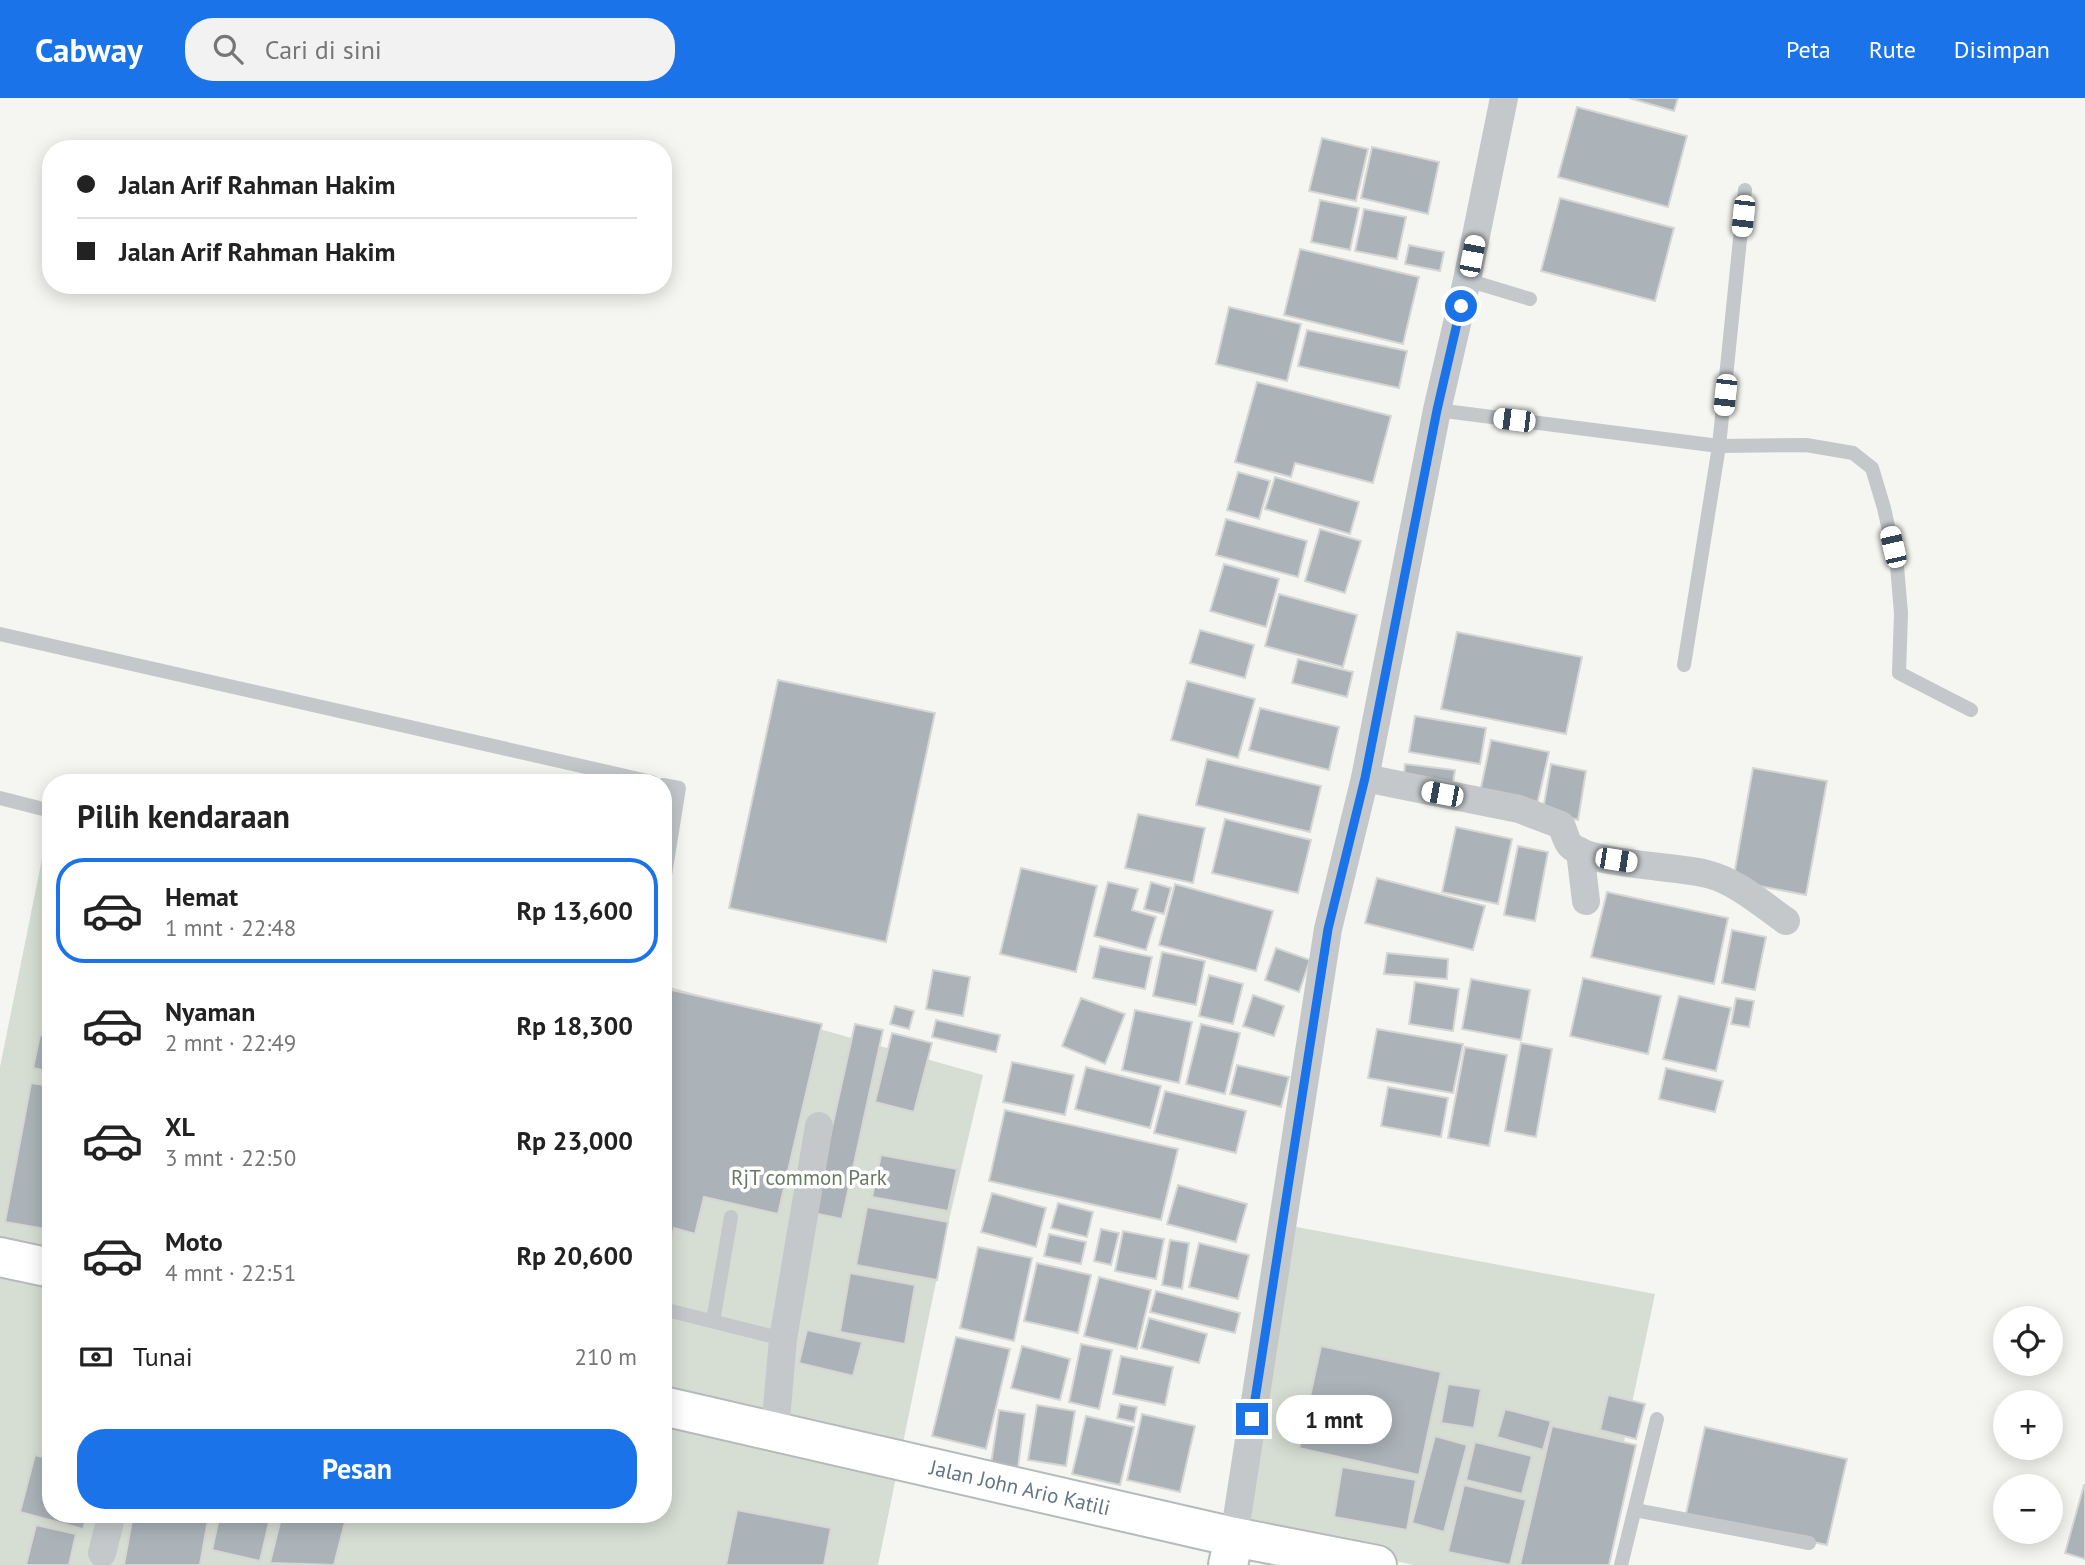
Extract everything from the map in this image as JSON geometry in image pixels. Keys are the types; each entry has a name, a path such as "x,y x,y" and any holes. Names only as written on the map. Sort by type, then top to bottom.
{"main road":[{"path":"0,1257 42,1266"},
{"name":"Jalan John Ario Katili","path":"672,1408 775,1431 1231,1551 1377,1565"}],"street":[{"path":"1231,1551 1328,929 1365,778 1437,410 1504,98"},
{"path":"1365,778 1519,809 1561,825 1569,844 1580,851 1599,858 1708,874 1732,884 1786,921"},
{"path":"1580,851 1586,901"},
{"path":"775,1431 783,1339 818,1126"},
{"path":"102,1553 110,1523"}],"lane":[{"path":"1684,665 1719,446 1745,190"},
{"path":"1467,280 1530,299"},
{"path":"1437,410 1719,446 1806,445 1853,453 1872,468 1897,566 1900,612 1899,673 1971,710"},
{"path":"0,634 617,774"},
{"path":"672,787 679,788 672,831"},
{"path":"0,799 42,809"},
{"path":"713,1321 731,1217"},
{"path":"672,1311 783,1339"},
{"path":"1622,1565 1657,1419"},
{"path":"1635,1510 1809,1543"}],"green space":[{"name":"RjT common Park","path":"42,859 42,1523 672,1523 672,988 983,1075 946,1233 878,1565 0,1565 0,1067"},
{"path":"1286,1225 1655,1294 1598,1565 1414,1565 1236,1527"}],"building":[{"path":"1629,98 1678,98 1674,111"},
{"path":"1577,107 1687,136 1668,207 1558,177"},
{"path":"1322,138 1368,149 1356,201 1309,191"},
{"path":"1372,147 1439,162 1428,214 1361,198"},
{"path":"1560,198 1674,228 1655,301 1541,271"},
{"path":"1320,200 1359,208 1350,250 1311,242"},
{"path":"1364,209 1406,217 1397,259 1355,251"},
{"path":"1409,245 1444,252 1440,271 1405,264"},
{"path":"1300,249 1419,277 1403,344 1284,315"},
{"path":"1229,307 1301,324 1287,381 1216,364"},
{"path":"1307,330 1407,351 1399,388 1298,366"},
{"path":"1257,382 1391,416 1373,483 1295,463 1291,477 1235,462"},
{"path":"1238,472 1270,481 1259,519 1227,510"},
{"path":"1275,477 1359,502 1350,534 1265,509"},
{"path":"1226,519 1307,541 1298,577 1216,555"},
{"path":"1320,529 1361,541 1345,593 1305,581"},
{"path":"1224,564 1279,579 1266,627 1210,611"},
{"path":"1279,594 1357,615 1343,667 1265,646"},
{"path":"1200,630 1254,645 1245,678 1190,663"},
{"path":"1457,632 1582,657 1566,734 1441,709"},
{"path":"1298,659 1353,672 1347,697 1292,683"},
{"path":"778,680 935,713 886,942 729,908"},
{"path":"1187,681 1255,699 1238,758 1171,740"},
{"path":"1260,708 1339,727 1329,770 1249,750"},
{"path":"1415,716 1486,728 1480,764 1409,752"},
{"path":"1491,740 1549,752 1536,809 1479,797"},
{"path":"1207,759 1321,786 1310,832 1196,805"},
{"path":"1405,764 1455,770 1452,790 1403,784"},
{"path":"1551,764 1586,771 1578,820 1543,810"},
{"path":"1753,768 1827,781 1806,895 1733,881"},
{"path":"1138,814 1205,828 1193,883 1125,868"},
{"path":"1225,819 1311,840 1298,893 1212,873"},
{"path":"1456,827 1512,839 1498,904 1442,892"},
{"path":"1518,846 1548,852 1535,921 1504,915"},
{"path":"1021,868 1097,886 1076,972 1000,954"},
{"path":"1377,878 1485,906 1473,950 1365,923"},
{"path":"1108,882 1138,889 1132,910 1156,917 1146,950 1094,936"},
{"path":"1151,882 1171,888 1164,914 1144,909"},
{"path":"1175,884 1273,911 1256,971 1159,945"},
{"path":"1607,892 1728,918 1714,984 1591,957"},
{"path":"1732,930 1766,937 1755,990 1722,983"},
{"path":"1100,946 1152,957 1145,989 1093,978"},
{"path":"1276,948 1310,960 1299,992 1265,980"},
{"path":"1162,952 1205,961 1196,1005 1153,996"},
{"path":"1387,953 1448,959 1447,979 1384,974"},
{"path":"933,970 970,977 963,1016 926,1009"},
{"path":"1209,975 1243,984 1233,1024 1199,1016"},
{"path":"1583,978 1661,996 1648,1054 1570,1036"},
{"path":"1471,979 1530,990 1521,1040 1462,1029"},
{"path":"1415,982 1459,989 1453,1031 1409,1024"},
{"path":"672,990 822,1024 778,1214 704,1197 695,1234 674,1228 672,1237"},
{"path":"1253,995 1284,1006 1274,1036 1243,1026"},
{"path":"1679,996 1731,1008 1716,1071 1663,1059"},
{"path":"1081,998 1125,1014 1105,1064 1062,1046"},
{"path":"1736,998 1754,1001 1749,1027 1731,1024"},
{"path":"895,1006 914,1011 909,1029 890,1024"},
{"path":"1135,1010 1192,1022 1179,1083 1122,1070"},
{"path":"936,1020 1000,1035 996,1052 932,1037"},
{"path":"855,1024 883,1030 842,1219 813,1213"},
{"path":"1201,1024 1240,1033 1225,1094 1186,1084"},
{"path":"1377,1029 1463,1044 1453,1093 1368,1078"},
{"path":"892,1033 932,1043 914,1112 875,1102"},
{"path":"40,1035 42,1035 42,1070 33,1068"},
{"path":"1521,1043 1552,1049 1536,1137 1505,1131"},
{"path":"1465,1047 1507,1055 1489,1146 1448,1138"},
{"path":"1012,1062 1074,1075 1065,1115 1003,1102"},
{"path":"1237,1065 1289,1077 1281,1107 1230,1094"},
{"path":"1086,1067 1161,1086 1150,1128 1075,1109"},
{"path":"1666,1068 1723,1081 1715,1112 1659,1099"},
{"path":"31,1083 42,1085 42,1228 5,1222"},
{"path":"1388,1087 1448,1098 1441,1137 1381,1126"},
{"path":"1165,1091 1246,1111 1236,1153 1154,1133"},
{"path":"1005,1110 1178,1149 1161,1220 989,1181"},
{"path":"881,1155 957,1169 948,1211 872,1197"},
{"path":"1178,1185 1247,1204 1236,1242 1167,1224"},
{"path":"992,1193 1046,1208 1036,1247 981,1232"},
{"path":"1058,1203 1093,1212 1087,1237 1051,1228"},
{"path":"867,1207 948,1222 937,1280 856,1265"},
{"path":"1101,1229 1119,1233 1111,1265 1094,1261"},
{"path":"1123,1231 1164,1239 1156,1279 1115,1271"},
{"path":"1049,1234 1086,1242 1081,1264 1044,1256"},
{"path":"1170,1240 1189,1243 1182,1289 1162,1285"},
{"path":"1199,1243 1249,1255 1238,1299 1189,1287"},
{"path":"978,1247 1032,1258 1014,1341 960,1328"},
{"path":"1037,1263 1091,1275 1078,1333 1024,1321"},
{"path":"850,1273 915,1285 905,1344 840,1332"},
{"path":"1099,1277 1151,1290 1137,1349 1084,1336"},
{"path":"1156,1291 1240,1313 1235,1333 1150,1312"},
{"path":"1149,1318 1207,1334 1199,1363 1141,1348"},
{"path":"807,1330 862,1342 853,1376 799,1363"},
{"path":"956,1337 1010,1349 986,1449 932,1436"},
{"path":"1081,1344 1112,1350 1099,1409 1069,1402"},
{"path":"1022,1346 1070,1359 1060,1400 1011,1388"},
{"path":"1321,1346 1441,1372 1419,1475 1299,1448"},
{"path":"1121,1356 1173,1367 1165,1405 1113,1394"},
{"path":"1448,1384 1481,1389 1474,1428 1441,1423"},
{"path":"1608,1395 1645,1404 1636,1439 1600,1430"},
{"path":"1120,1404 1137,1407 1134,1422 1117,1418"},
{"path":"1037,1405 1075,1411 1066,1466 1028,1460"},
{"path":"1505,1409 1551,1421 1543,1450 1497,1437"},
{"path":"999,1410 1025,1414 1018,1467 991,1464"},
{"path":"1142,1414 1195,1426 1180,1492 1127,1480"},
{"path":"1086,1416 1134,1427 1120,1485 1072,1474"},
{"path":"1552,1426 1636,1445 1609,1565 1520,1565"},
{"path":"1705,1427 1847,1459 1827,1545 1686,1514"},
{"path":"1435,1436 1467,1445 1444,1532 1412,1523"},
{"path":"1475,1442 1532,1456 1522,1494 1466,1480"},
{"path":"35,1455 42,1457 42,1518 20,1512"},
{"path":"1342,1467 1416,1480 1407,1530 1334,1517"},
{"path":"1464,1485 1526,1500 1510,1565 1448,1552"},
{"path":"2085,1485 2085,1559 2065,1553"},
{"path":"737,1510 831,1528 824,1565 726,1565"},
{"path":"61,1523 85,1523 83,1529"},
{"path":"131,1523 207,1523 200,1565 124,1565"},
{"path":"218,1523 269,1523 260,1561 212,1550"},
{"path":"280,1523 345,1523 334,1565 270,1563"},
{"path":"36,1525 76,1534 69,1565 26,1565"}],"route":[{"path":"1252,1419 1328,929 1365,778 1437,410 1461,306"}]}
